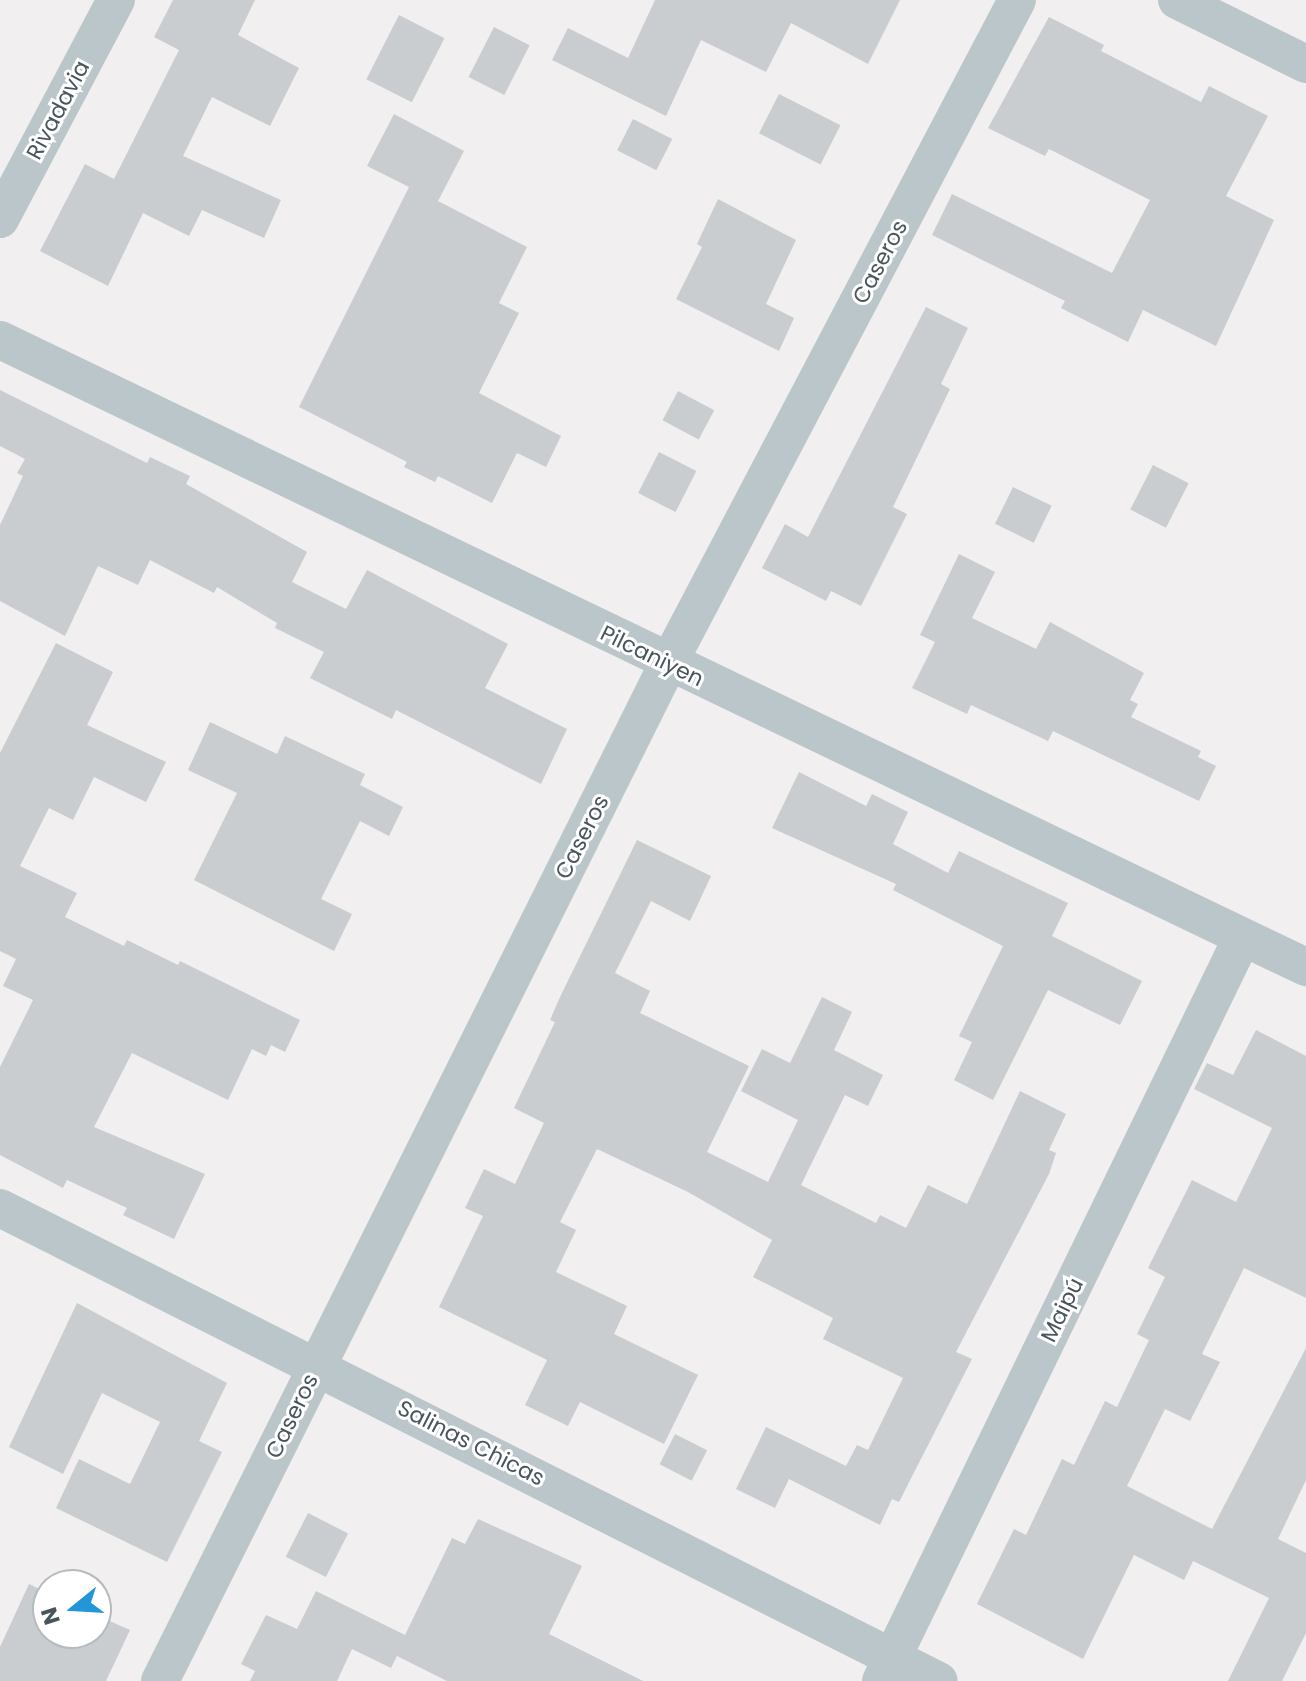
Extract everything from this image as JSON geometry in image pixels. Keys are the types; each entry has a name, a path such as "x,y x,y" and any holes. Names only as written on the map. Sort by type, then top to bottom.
{"street":[{"name":"Rivadavia","path":"0,219 116,0"},
{"name":"Caseros","path":"160,1681 668,664 1017,0"},
{"path":"1177,0 1306,64"},
{"name":"Pilcaniyen","path":"0,340 668,664 1306,967"},
{"name":"Maipú","path":"887,1669 1242,938"},
{"name":"Salinas Chicas","path":"0,1208 317,1365 887,1669 939,1681"}],"building":[{"path":"173,0 255,0 238,35 299,68 270,126 212,97 183,156 281,200 264,238 202,210 189,236 143,213 108,286 40,251 85,164 114,179 179,50 154,37"},
{"path":"655,0 900,0 868,64 791,23 766,72 701,40 666,116 552,60 568,28 628,58"},
{"path":"399,15 444,38 412,102 366,79"},
{"path":"1049,17 1104,45 1101,51 1201,102 1209,86 1268,116 1226,196 1274,220 1216,346 1143,310 1128,342 1061,308 1065,301 932,235 952,194 1112,273 1150,200 1049,149 1045,156 988,128"},
{"path":"494,27 530,45 504,95 469,77"},
{"path":"779,94 840,125 821,165 759,133"},
{"path":"394,114 464,151 438,201 527,247 499,303 519,313 479,393 561,436 546,467 517,453 492,503 438,476 435,482 404,467 407,462 299,407 409,187 367,166"},
{"path":"633,119 672,139 656,170 617,150"},
{"path":"718,199 796,240 766,304 794,318 779,351 676,299 702,247 697,244"},
{"path":"926,307 968,328 941,384 950,389 893,507 907,514 861,606 831,591 826,601 762,568 785,524 808,537"},
{"path":"0,390 147,463 150,457 190,476 186,484 307,552 292,582 346,609 367,570 508,644 485,688 567,729 541,784 396,710 392,719 310,678 324,652 275,628 277,623 217,587 214,593 150,560 138,585 98,566 65,636 0,601 0,525 23,476 17,473 25,459 0,446"},
{"path":"678,391 714,410 699,439 663,420"},
{"path":"659,452 696,471 676,512 638,493"},
{"path":"1153,465 1189,483 1166,528 1130,510"},
{"path":"1013,487 1052,506 1034,543 995,524"},
{"path":"959,554 995,572 972,618 1036,649 1050,622 1144,673 1130,700 1138,704 1131,717 1201,751 1198,757 1216,766 1199,801 1053,731 1048,741 971,705 967,714 912,688 935,642 920,635"},
{"path":"56,643 113,672 87,725 166,762 146,802 94,777 73,820 49,808 20,866 77,893 65,917 124,946 127,940 178,965 180,961 300,1020 285,1052 271,1045 266,1056 252,1049 228,1100 132,1053 94,1127 205,1174 174,1239 123,1215 127,1208 67,1180 63,1188 0,1155 0,1067 33,1000 3,986 16,959 0,951 0,753"},
{"path":"210,722 277,754 285,736 365,774 360,785 403,807 389,836 360,821 321,899 352,914 334,951 194,880 237,793 188,770"},
{"path":"799,772 866,806 872,794 908,812 893,844 948,873 959,851 1068,903 1052,936 1142,981 1120,1025 1048,990 993,1100 954,1080 972,1042 959,1036 1003,946 893,890 896,884 772,828"},
{"path":"637,840 711,876 690,921 651,901 615,973 650,991 640,1013 749,1066 707,1152 768,1182 798,1120 741,1091 762,1049 790,1063 822,997 852,1012 834,1050 883,1075 868,1106 845,1095 801,1185 876,1223 880,1215 906,1228 928,1185 967,1204 1020,1091 1066,1114 1049,1150 1056,1153 1049,1174 956,1352 972,1359 899,1502 892,1499 880,1525 789,1479 775,1508 736,1489 766,1427 846,1466 857,1445 868,1450 903,1378 823,1339 833,1318 753,1277 772,1240 688,1192 597,1149 560,1222 576,1230 556,1272 627,1306 614,1334 698,1375 664,1444 580,1402 568,1426 525,1405 547,1360 439,1307 483,1216 465,1208 484,1169 515,1184 544,1123 514,1108 555,1022 550,1020 560,997"},
{"path":"1256,1030 1306,1056 1306,1298 1244,1268 1202,1354 1220,1362 1190,1421 1165,1409 1127,1486 1212,1529 1306,1348 1306,1480 1278,1539 1306,1553 1306,1633 1282,1681 1228,1681 1269,1598 1193,1561 1184,1580 1134,1555 1083,1659 977,1604 1014,1529 1026,1535 1062,1459 1074,1465 1105,1401 1117,1407 1149,1340 1137,1334 1165,1277 1148,1268 1192,1180 1236,1202 1272,1128 1194,1089 1207,1063 1233,1075"},
{"path":"77,1303 227,1383 199,1441 222,1452 167,1562 56,1508 79,1459 130,1484 160,1422 102,1393 63,1474 9,1447"},
{"path":"675,1434 707,1450 692,1481 660,1464"},
{"path":"308,1513 348,1533 326,1577 286,1557"},
{"path":"478,1519 582,1566 549,1634 643,1681 447,1681 397,1656 391,1668 352,1649 337,1681 250,1681 255,1671 241,1664 266,1615 297,1629 316,1591 405,1635 452,1538 465,1544"},
{"path":"29,1584 32,1585 32,1649 112,1649 112,1622 130,1630 106,1681 0,1681 0,1647"}]}
